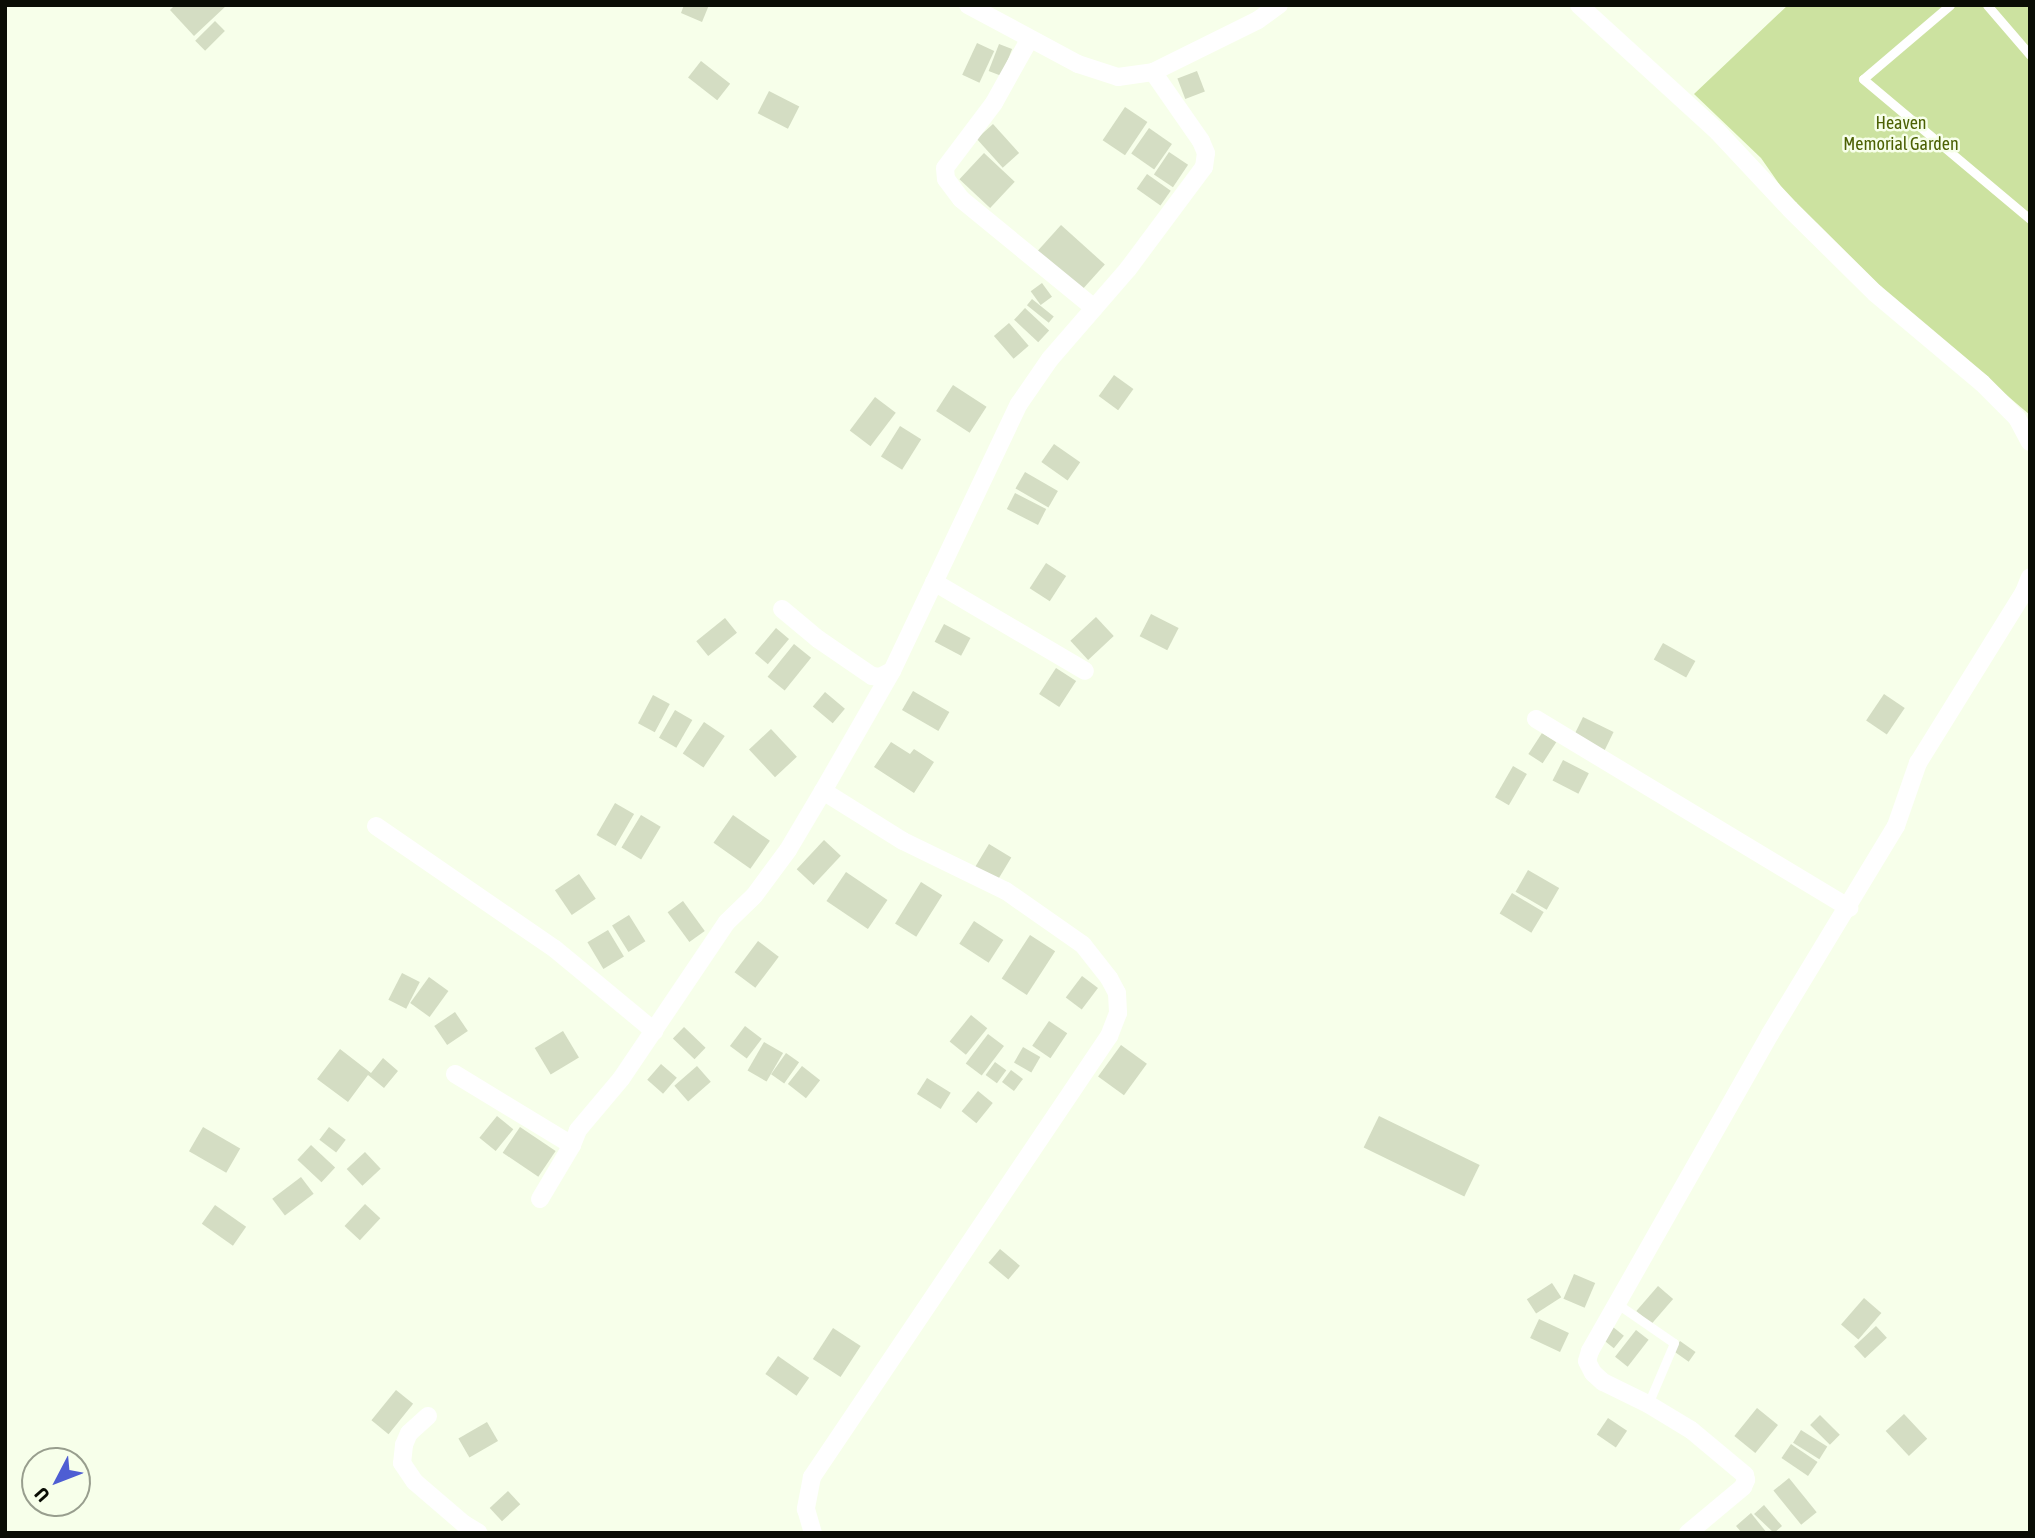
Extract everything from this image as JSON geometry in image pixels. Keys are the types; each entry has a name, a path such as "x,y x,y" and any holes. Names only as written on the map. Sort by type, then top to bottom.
{"street":[{"path":"968,5 1078,64 1118,77 1153,72 1258,20 1279,5"},
{"path":"1579,5 1718,132 1790,209 1875,293 1982,383 2017,418 2030,442"},
{"path":"1029,40 994,103 945,168 946,179 961,199 1094,308"},
{"path":"540,1199 578,1130 621,1079 727,922 754,896 788,850 892,671 1019,404 1051,359 1180,204 1204,167 1206,153 1201,141 1153,72"},
{"path":"1689,1532 1743,1487 1746,1480 1740,1468 1701,1438 1647,1404 1603,1382 1593,1373 1587,1361 1616,1303 1770,1034 1849,908 1896,826 1918,764 2024,592 2030,577"},
{"path":"934,582 1084,671"},
{"path":"782,609 818,639 872,676 880,677 892,671"},
{"path":"1536,719 1849,908"},
{"path":"813,1533 806,1509 806,1494 822,1457 1053,1123 1109,1036 1118,1013 1117,993 1109,978 1083,945 1006,891 903,841 823,791"},
{"path":"376,826 555,949 654,1031"},
{"path":"455,1074 572,1145"},
{"path":"428,1416 410,1433 404,1445 402,1462 415,1482 464,1524 479,1533"}],"lane":[{"path":"1950,5 1863,79 2030,219"},
{"path":"1987,5 2030,55"},
{"path":"1616,1303 1674,1343 1647,1404"}],"green space":[{"name":"Heaven Memorial Garden","path":"1788,5 2030,5 2030,415 1810,228 1761,158 1694,94"}],"building":[{"path":"175,5 227,5 194,36 170,10"},
{"path":"684,5 709,5 702,22 681,13"},
{"path":"215,21 225,31 205,51 195,41"},
{"path":"977,43 994,51 979,83 962,75"},
{"path":"999,44 1012,49 1002,76 989,71"},
{"path":"701,61 730,84 717,100 688,78"},
{"path":"1197,71 1205,92 1185,99 1177,79"},
{"path":"769,91 799,106 788,129 758,113"},
{"path":"1125,107 1147,122 1125,155 1103,140"},
{"path":"993,124 1019,153 1003,168 977,139"},
{"path":"1149,128 1172,144 1154,169 1131,153"},
{"path":"1169,152 1188,165 1173,187 1154,174"},
{"path":"984,153 1015,182 990,208 959,179"},
{"path":"1147,174 1171,191 1160,205 1137,189"},
{"path":"1061,225 1105,264 1081,290 1038,251"},
{"path":"1042,283 1052,297 1041,305 1031,291"},
{"path":"1032,299 1054,317 1049,323 1027,305"},
{"path":"1025,308 1049,331 1038,342 1014,320"},
{"path":"1009,323 1029,346 1014,359 994,336"},
{"path":"1114,375 1133,389 1118,410 1099,396"},
{"path":"953,385 987,407 970,433 936,411"},
{"path":"875,397 896,413 870,446 850,431"},
{"path":"900,426 921,439 902,470 881,457"},
{"path":"1054,444 1080,462 1068,480 1041,462"},
{"path":"1025,472 1058,491 1048,507 1016,488"},
{"path":"1015,493 1046,509 1038,525 1007,509"},
{"path":"1046,563 1066,576 1050,601 1030,588"},
{"path":"1151,614 1179,628 1167,650 1140,636"},
{"path":"1096,617 1114,636 1088,660 1070,641"},
{"path":"725,618 737,633 708,656 696,641"},
{"path":"944,624 970,638 961,656 935,642"},
{"path":"776,628 789,639 768,664 755,653"},
{"path":"1663,643 1695,661 1686,678 1654,660"},
{"path":"794,644 811,658 785,690 768,677"},
{"path":"1056,668 1076,681 1059,707 1039,694"},
{"path":"913,691 949,712 938,731 902,710"},
{"path":"825,692 845,709 833,723 813,707"},
{"path":"1884,694 1905,708 1887,735 1866,721"},
{"path":"653,695 670,704 655,732 638,723"},
{"path":"675,710 692,720 676,748 659,738"},
{"path":"1583,717 1614,732 1604,752 1573,737"},
{"path":"704,722 725,736 703,767 683,754"},
{"path":"771,729 797,757 775,777 749,749"},
{"path":"1542,733 1556,742 1543,763 1528,754"},
{"path":"891,742 910,754 914,749 934,762 914,793 874,767"},
{"path":"1563,760 1589,773 1578,794 1553,780"},
{"path":"1513,766 1527,774 1509,805 1495,797"},
{"path":"615,803 634,814 616,846 596,835"},
{"path":"641,815 661,827 641,859 621,848"},
{"path":"733,815 770,841 750,869 713,843"},
{"path":"824,840 841,856 814,885 797,869"},
{"path":"989,844 1011,857 996,882 974,869"},
{"path":"1528,870 1559,888 1547,910 1516,892"},
{"path":"846,872 887,900 868,929 826,901"},
{"path":"579,874 596,899 572,915 555,890"},
{"path":"921,882 942,895 916,937 895,924"},
{"path":"1512,893 1544,912 1531,933 1500,914"},
{"path":"683,901 705,931 689,942 668,912"},
{"path":"629,915 645,941 628,952 612,926"},
{"path":"974,921 1003,940 989,963 959,944"},
{"path":"608,930 624,957 603,969 587,942"},
{"path":"1030,935 1055,951 1027,995 1002,979"},
{"path":"758,941 779,957 755,988 735,972"},
{"path":"402,973 420,982 406,1009 388,1000"},
{"path":"1082,976 1098,988 1082,1010 1066,998"},
{"path":"429,977 448,991 430,1017 410,1003"},
{"path":"455,1012 468,1031 447,1045 434,1026"},
{"path":"971,1015 987,1028 966,1055 950,1041"},
{"path":"1049,1021 1067,1033 1050,1058 1032,1046"},
{"path":"745,1026 762,1039 747,1059 730,1046"},
{"path":"684,1027 706,1048 694,1059 673,1039"},
{"path":"563,1031 579,1058 551,1075 535,1048"},
{"path":"988,1034 1004,1046 982,1076 966,1064"},
{"path":"764,1042 783,1053 767,1082 748,1071"},
{"path":"1121,1045 1147,1064 1124,1095 1098,1077"},
{"path":"1023,1047 1040,1057 1031,1073 1014,1063"},
{"path":"340,1049 371,1073 383,1058 398,1071 384,1088 368,1075 348,1102 317,1079"},
{"path":"786,1053 799,1062 784,1083 771,1074"},
{"path":"995,1062 1006,1070 997,1083 986,1075"},
{"path":"661,1064 677,1078 663,1094 647,1080"},
{"path":"697,1066 711,1082 688,1102 674,1086"},
{"path":"802,1066 820,1080 806,1098 788,1084"},
{"path":"1011,1070 1023,1079 1014,1091 1002,1082"},
{"path":"927,1078 951,1093 941,1109 917,1094"},
{"path":"978,1091 993,1103 976,1123 962,1111"},
{"path":"497,1116 513,1129 496,1151 479,1138"},
{"path":"1379,1116 1480,1165 1464,1197 1364,1147"},
{"path":"203,1127 240,1148 226,1173 189,1151"},
{"path":"329,1127 346,1140 336,1152 319,1140"},
{"path":"520,1127 556,1151 538,1177 503,1153"},
{"path":"311,1145 335,1168 321,1182 297,1160"},
{"path":"365,1152 381,1169 362,1186 347,1169"},
{"path":"301,1177 314,1194 285,1215 272,1199"},
{"path":"365,1204 380,1218 360,1240 345,1226"},
{"path":"215,1205 246,1227 233,1246 202,1224"},
{"path":"1000,1249 1020,1266 1008,1280 988,1263"},
{"path":"1574,1274 1595,1283 1585,1308 1563,1299"},
{"path":"1552,1283 1561,1297 1536,1314 1527,1299"},
{"path":"1658,1286 1673,1299 1651,1324 1636,1311"},
{"path":"1864,1298 1881,1313 1858,1340 1841,1324"},
{"path":"1539,1319 1569,1333 1560,1352 1530,1338"},
{"path":"1876,1326 1887,1338 1865,1358 1854,1346"},
{"path":"1613,1327 1624,1336 1614,1348 1603,1339"},
{"path":"833,1328 861,1346 841,1377 813,1359"},
{"path":"1636,1330 1649,1340 1628,1367 1615,1357"},
{"path":"1680,1341 1696,1352 1689,1362 1673,1351"},
{"path":"778,1356 809,1378 797,1396 765,1374"},
{"path":"396,1390 413,1404 389,1434 371,1420"},
{"path":"1757,1408 1778,1425 1755,1453 1734,1436"},
{"path":"1904,1414 1927,1439 1909,1456 1886,1431"},
{"path":"1820,1415 1840,1435 1830,1445 1810,1425"},
{"path":"1608,1418 1627,1431 1616,1447 1597,1435"},
{"path":"487,1422 498,1441 469,1458 458,1438"},
{"path":"1801,1430 1827,1446 1819,1459 1793,1443"},
{"path":"1791,1444 1818,1462 1808,1476 1781,1458"},
{"path":"1789,1478 1817,1512 1801,1525 1773,1491"},
{"path":"508,1491 520,1504 502,1521 490,1508"},
{"path":"1764,1505 1782,1526 1774,1533 1754,1514"},
{"path":"1751,1513 1767,1533 1742,1533 1736,1526"}]}
